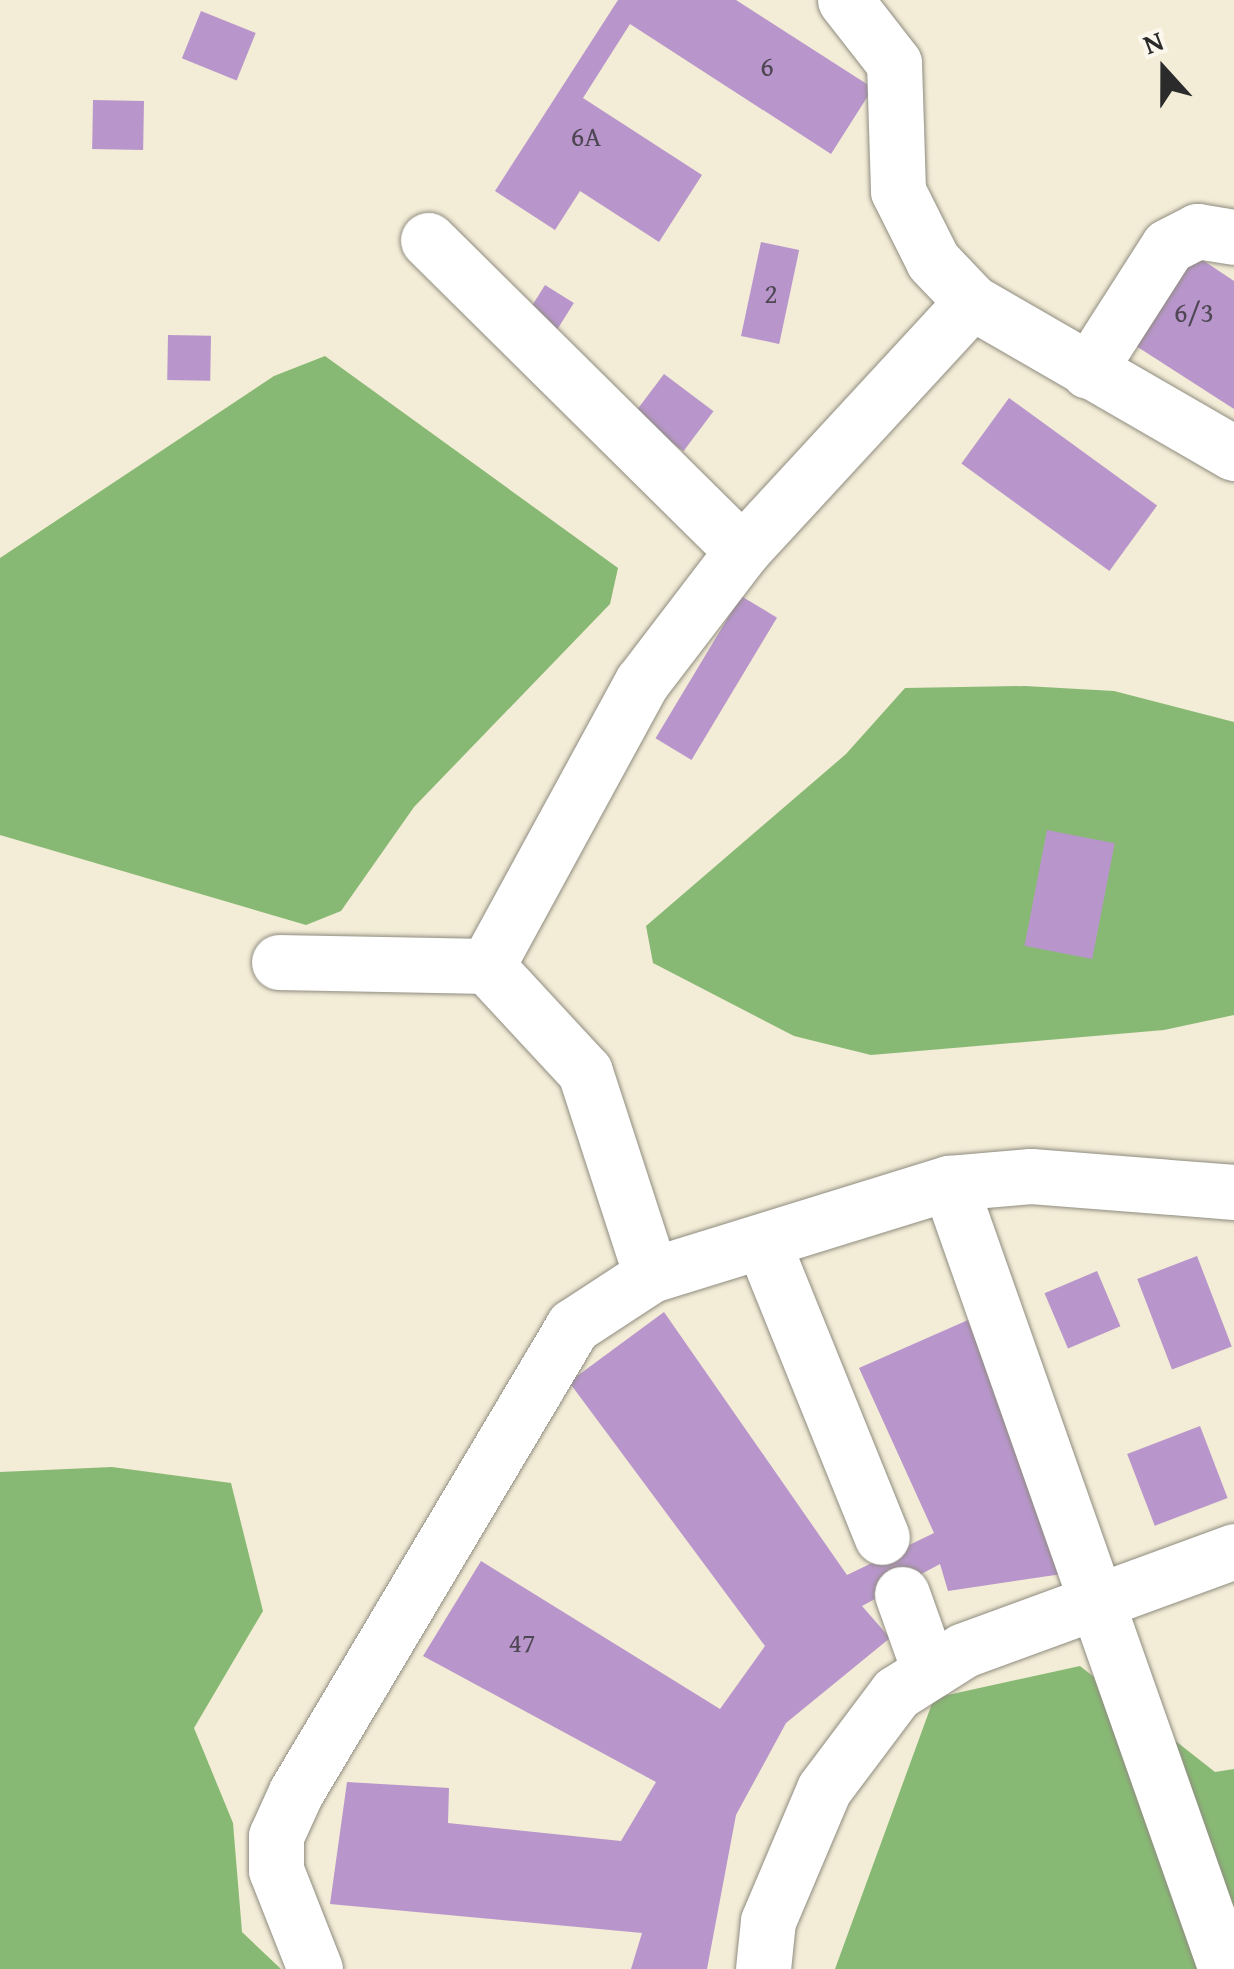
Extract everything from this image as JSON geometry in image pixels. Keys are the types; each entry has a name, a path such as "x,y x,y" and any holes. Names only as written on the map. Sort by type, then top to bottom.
{"lane":[{"path":"844,0 894,63 894,164 910,222 972,302 1234,453"},
{"path":"1088,371 1168,246 1197,231 1234,237"},
{"path":"428,240 742,551"},
{"path":"487,966 642,682 742,551 972,302"},
{"path":"279,962 487,966 585,1072 651,1275"},
{"path":"315,1969 276,1870 276,1836 296,1792 572,1326 651,1275 763,1244 949,1183 1030,1176 1234,1192"},
{"path":"949,1183 1093,1602 1226,1969"},
{"path":"763,1244 882,1536"},
{"path":"763,1969 768,1922 824,1788 896,1693 928,1667 1234,1551"},
{"path":"902,1594 928,1667"}],"green space":[{"path":"325,356 618,568 610,604 414,807 341,911 306,925 0,835 0,558 274,376"},
{"path":"1025,686 1114,691 1234,722 1234,1015 1164,1030 871,1055 794,1036 653,963 646,926 846,754 905,688"},
{"path":"112,1467 231,1483 263,1611 194,1728 233,1823 242,1932 281,1969 0,1969 0,1472"},
{"path":"1080,1666 1215,1772 1234,1769 1234,1969 835,1969 934,1698"}],"building":[{"path":"618,0 736,0 873,88 831,154 630,24 583,98 702,175 659,242 580,191 555,230 495,191"},
{"path":"201,11 256,33 237,80 182,58"},
{"path":"93,100 144,101 143,150 92,149"},
{"path":"761,242 799,250 779,344 741,336"},
{"path":"1192,253 1234,281 1234,409 1133,344"},
{"path":"545,285 574,303 556,332 527,314"},
{"path":"168,335 211,336 210,381 167,380"},
{"path":"664,374 714,411 683,451 634,414"},
{"path":"1009,398 1157,506 1109,571 961,464"},
{"path":"741,596 777,618 692,760 656,738"},
{"path":"1047,830 1115,843 1092,959 1024,946"},
{"path":"1197,1256 1232,1347 1172,1369 1137,1279"},
{"path":"1097,1271 1120,1326 1068,1349 1045,1293"},
{"path":"664,1312 847,1575 934,1533 859,1368 968,1320 1062,1574 948,1591 940,1564 862,1606 890,1638 786,1723 736,1815 707,1969 631,1969 642,1933 330,1904 347,1782 449,1788 448,1823 621,1841 656,1782 423,1656 481,1561 720,1709 765,1646 569,1382"},
{"path":"1200,1426 1228,1498 1155,1526 1127,1454"}]}
